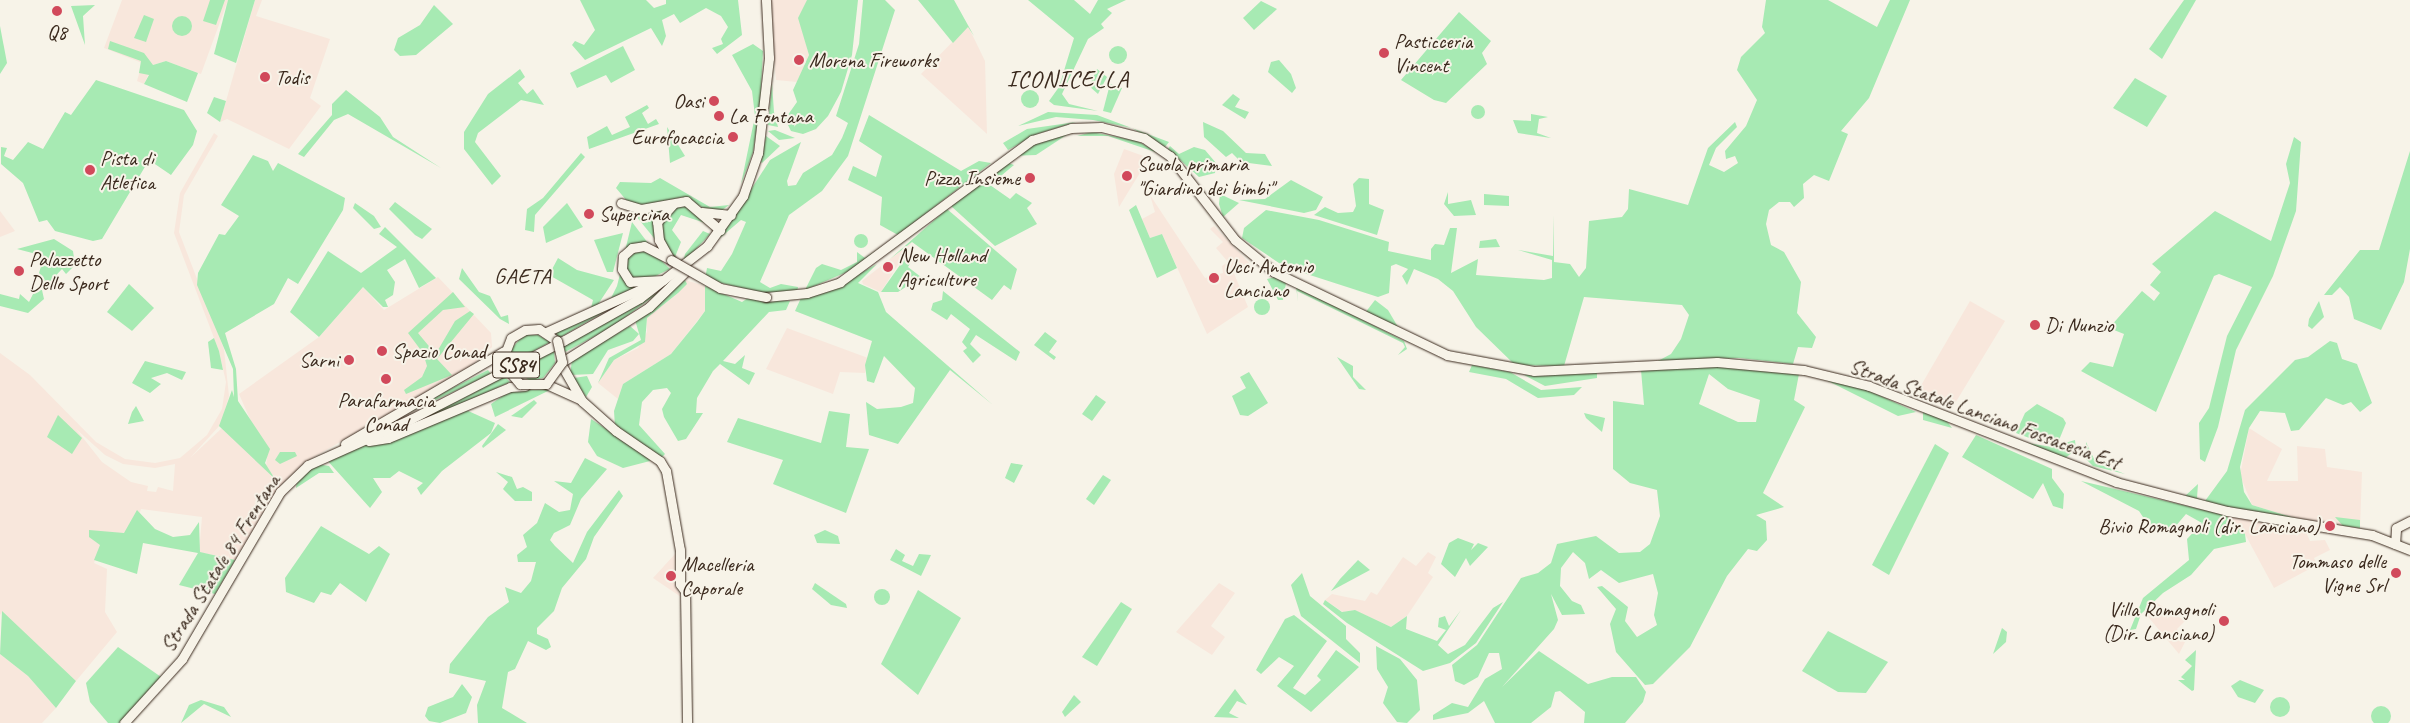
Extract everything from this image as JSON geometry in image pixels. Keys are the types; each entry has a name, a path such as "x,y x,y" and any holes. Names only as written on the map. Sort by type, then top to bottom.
{"main road":[{"name":"Strada Statale 84 Frentana","path":"124,723 182,659 280,492 308,465 335,451 359,442 563,341 668,279 697,258 731,215 747,187 762,131 769,58 766,0"},
{"name":"Strada Statale Lanciano Fossacesia Est","path":"655,282 635,284 628,279 622,268 627,251 644,246 720,288 766,297 819,291 865,268 1013,151 1048,134 1071,128 1101,127 1131,134 1159,147 1181,167 1235,240 1274,272 1447,355 1513,369 1586,369 1716,362 1778,366 1869,386 2116,482 2227,511 2372,535 2410,550"},
{"path":"621,203 641,209 674,200 691,204 720,230"},
{"path":"671,260 659,240 658,218 674,204 691,204"},
{"path":"702,212 731,215"},
{"path":"546,384 562,363 579,348 649,306 697,258"},
{"path":"546,332 655,282 668,279"},
{"path":"335,451 369,427 488,365 504,351 518,333 532,328 546,332 557,341 562,363 582,401"},
{"path":"504,351 504,365 510,376 525,386"},
{"path":"359,442 388,438 510,387 546,384 582,401 664,465 678,534 680,584 686,591 687,723"},
{"path":"2372,535 2400,523 2410,521"},
{"path":"2395,544 2394,535 2400,523"}],"shaded area":[{"path":"122,0 228,0 201,74 166,61 153,65 144,84 137,81 142,63 104,48"},
{"path":"255,0 262,0 256,16 330,39 310,98 321,106 289,149 227,119 220,122"},
{"path":"769,0 807,0 803,32 809,55 797,82 776,80"},
{"path":"968,26 985,61 987,134 921,74"},
{"path":"214,133 218,136 184,195 179,232 224,349 229,396 221,424 190,458 222,428 276,479 266,467 267,458 239,394 319,337 363,287 384,310 438,277 491,333 492,347 469,368 307,461 281,485 235,560 199,552 202,517 141,509 133,533 104,534 94,563 107,569 105,612 117,632 76,681 2,612 0,615 0,353 30,375 96,442 125,459 155,463 180,458 207,435 222,409 226,382 219,351 174,233 180,193","holes":["76,429 105,455 123,464 155,468 175,464 173,491 158,487 156,492 147,491 148,486 131,482 102,462"]},
{"name":"Scuola primaria \"Giardino dei bimbi\"","path":"1124,149 1149,158 1119,207 1114,174"},
{"path":"1150,195 1205,278 1223,273 1222,266 1228,262 1216,248 1223,242 1210,229 1214,226 1252,266 1233,271 1248,307 1207,334 1162,234 1150,238 1142,219 1155,212"},
{"path":"0,211 15,231 0,237"},
{"name":"New Holland Agriculture","path":"912,242 881,292 863,284 862,281"},
{"path":"685,280 705,286 705,311 671,354 623,384 618,399 598,383 614,360 638,348 647,332 647,318 678,293"},
{"path":"1970,301 2005,321 1954,405 1919,389"},
{"path":"787,328 868,358 865,373 840,372 833,394 766,369"},
{"path":"2249,428 2282,449 2267,481 2298,481 2297,446 2325,449 2327,467 2362,472 2360,529 2311,523 2252,505 2240,475"},
{"path":"2225,515 2306,532 2310,541 2325,540 2330,550 2314,558 2317,565 2274,588 2245,534"},
{"path":"1428,552 1436,557 1428,573 1433,577 1407,616 1391,627 1354,610 1343,612 1325,600 1332,594 1365,601 1371,592 1377,595 1403,557 1416,566"},
{"path":"675,554 674,583 681,597 653,578"},
{"path":"1219,583 1235,593 1211,626 1225,637 1212,655 1176,632"},
{"path":"2154,601 2185,621 2177,629 2186,640 2179,654 2145,613"},
{"path":"0,654 28,676 56,708 42,723 0,723"}],"green space":[{"path":"210,0 225,0 216,25 203,21"},
{"path":"228,0 255,0 236,63 214,54"},
{"path":"580,0 646,0 654,8 666,4 666,0 738,0 742,35 717,54 712,48 723,44 721,39 728,27 721,16 706,8 680,23 674,14 662,20 666,36 662,46 651,28 585,60 572,45 575,41 584,45 595,30"},
{"path":"807,0 858,0 852,55 841,92 828,116 816,129 803,134 791,131 785,119 797,102 793,90 809,55 798,18"},
{"path":"863,0 885,0 895,10 848,156 822,191 789,215 760,282 770,288 781,284 798,287 797,292 762,293 705,279 707,268 721,271 732,254 746,222 741,220 720,238 770,160 801,142 787,181 788,186 796,185 803,173 832,155 842,138 848,123 836,116 859,44"},
{"path":"918,0 954,0 974,36 968,27 953,43"},
{"path":"1028,0 1074,0 1090,14 1098,0 1126,0 1107,9 1112,13 1101,24 1104,28 1088,39 1062,94 1069,104 1098,111 1054,105 1049,101 1059,87 1074,38"},
{"path":"1766,0 1828,0 1877,27 1890,0 1910,0 1869,98 1841,131 1848,134 1829,181 1814,175 1803,184 1804,198 1794,207 1790,202 1779,202 1769,210 1766,224 1771,245 1784,252 1801,282 1797,313 1816,337 1812,348 1798,347 1793,364 1739,358 1656,362 1671,354 1681,339 1689,315 1682,305 1584,297 1564,366 1515,365 1476,327 1453,291 1438,279 1414,269 1407,285 1402,276 1408,269 1396,264 1391,266 1389,293 1378,297 1285,267 1242,238 1244,228 1266,210 1319,220 1389,242 1388,251 1431,260 1431,249 1435,244 1444,245 1450,228 1457,228 1451,273 1478,259 1476,275 1544,280 1552,278 1552,260 1518,250 1553,256 1554,215 1554,262 1570,264 1579,277 1586,268 1589,221 1622,217 1628,209 1629,189 1688,205 1708,148 1735,122 1737,127 1716,148 1709,165 1724,172 1738,163 1735,156 1726,159 1725,151 1746,126 1757,100 1737,70 1741,57 1765,33 1762,27"},
{"path":"2184,0 2196,0 2162,59 2149,49"},
{"path":"1261,1 1277,9 1254,30 1243,18"},
{"path":"95,5 83,16 85,45 71,6"},
{"path":"434,5 453,24 416,55 400,56 394,50 398,38 420,25"},
{"path":"1459,12 1491,41 1482,53 1487,64 1446,103 1434,100 1401,80"},
{"path":"144,15 154,19 146,42 134,38"},
{"path":"182,16 189,19 192,26 189,33 182,36 175,33 172,26 175,19"},
{"path":"0,26 7,63 0,74"},
{"path":"110,41 144,53 153,65 166,61 198,73 187,102 144,84 149,75 139,73 141,61 108,49"},
{"path":"753,44 763,51 760,107 753,152 741,184 755,116 752,91 732,55"},
{"path":"623,46 635,70 611,83 606,75 577,88 570,73"},
{"path":"1118,46 1124,49 1127,55 1124,61 1118,64 1112,61 1109,55 1112,49"},
{"path":"1279,60 1291,74 1296,88 1292,93 1268,72 1271,62"},
{"path":"520,69 525,77 518,83 527,94 533,89 544,105 521,100 478,133 475,142 501,176 492,185 464,149 464,132 488,94"},
{"path":"1097,69 1107,77 1098,94 1089,86"},
{"path":"2135,78 2167,96 2147,127 2113,108"},
{"name":"Pista di Atletica","path":"96,80 184,110 197,131 193,145 171,175 149,160 102,239 93,241 55,231 47,220 39,222 23,183 1,164 1,147 7,148 4,156 13,160 28,142 43,149 65,112 71,115"},
{"path":"772,83 774,112 778,127 768,125"},
{"path":"1110,84 1122,88 1111,113 1103,111"},
{"path":"346,90 380,117 393,137 441,168 348,114 334,120 304,157 298,154 332,115 332,104"},
{"path":"1030,90 1036,93 1039,99 1036,105 1030,108 1024,105 1021,99 1024,93"},
{"path":"1233,94 1240,99 1235,107 1249,112 1245,119 1222,105"},
{"path":"214,97 226,101 220,122 207,113"},
{"path":"647,105 649,108 642,113 648,124 656,119 659,124 589,149 587,137 607,126 612,135 630,127 625,117"},
{"path":"1475,105 1481,105 1485,112 1481,119 1475,119 1471,115 1471,109"},
{"path":"1048,112 1097,115 1131,128 1093,120 1056,117 1018,126"},
{"path":"1531,114 1548,117 1539,119 1537,133 1551,138 1518,133 1513,120 1531,121"},
{"path":"869,115 961,171 979,161 991,163 898,235 880,225 882,197 848,180 853,166 876,177 882,156 859,141"},
{"path":"1076,122 1037,134 1008,150 1003,143 1027,129"},
{"path":"1203,122 1223,131 1246,153 1265,154 1272,166 1241,162 1232,153 1226,157 1204,137"},
{"path":"667,127 685,156 670,163"},
{"path":"1133,128 1169,142 1165,147"},
{"path":"775,130 795,138 779,140 768,131"},
{"path":"1071,132 1036,155 1012,156 1032,143"},
{"path":"1092,132 1137,141 1161,154 1108,136 1077,136"},
{"path":"766,136 780,146 762,163 761,162"},
{"path":"2294,137 2301,142 2296,211 2273,276 2236,350 2218,427 2205,462 2200,459 2199,423 2209,408 2227,336 2252,287 2219,274 2214,276 2156,412 2081,371 2090,362 2113,367 2124,334 2109,328 2142,291 2154,301 2160,293 2150,285 2161,272 2152,264 2215,211 2271,241 2290,183 2286,164"},
{"path":"1170,146 1179,154 1194,147 1205,150 1216,163 1215,173 1199,177 1168,149"},
{"path":"2410,151 2410,249 2404,282 2381,330 2354,319 2349,297 2340,287 2332,295 2324,295 2360,250 2379,250"},
{"path":"581,153 585,157 535,215 534,232 525,230 527,209 543,198"},
{"path":"253,155 268,161 273,171 278,163 345,198 343,210 298,284 288,278 274,304 225,333 236,369 238,401 270,449 265,463 275,479 219,426 232,390 234,397 233,369 197,285 198,273 219,234 225,235 239,216 221,205"},
{"path":"1006,162 1014,165 990,185 1010,199 1016,193 1032,203 1027,208 1037,224 995,246 951,206"},
{"path":"660,178 710,207 729,205 721,211 706,209 683,197 642,206 627,201 616,188 620,182 651,183"},
{"path":"1359,178 1369,179 1369,204 1384,210 1377,235 1314,215 1325,207 1338,213 1353,212 1356,206 1353,184"},
{"path":"1291,180 1323,197 1316,210 1304,213 1239,200 1265,199"},
{"path":"1448,192 1448,204 1471,200 1476,215 1454,216 1444,204"},
{"path":"1220,194 1239,203 1223,217 1219,204"},
{"path":"1484,194 1509,196 1509,206 1484,205"},
{"path":"395,202 432,229 422,239 415,235 389,209"},
{"path":"355,203 374,216 381,227 374,229 353,208"},
{"path":"567,203 583,227 546,243 543,227"},
{"path":"1136,205 1150,238 1162,234 1177,268 1157,278 1129,210"},
{"path":"680,206 689,207 711,225 681,215 672,230 681,242 675,257 662,241 659,221 666,211"},
{"path":"663,208 656,217 658,243 632,211"},
{"path":"947,209 1017,269 1011,290 1004,285 992,300 912,242 890,259"},
{"path":"632,222 651,247 625,251"},
{"path":"385,227 436,278 419,288 405,259 387,270 395,282 393,295 385,300 388,307 383,307 363,287 319,337 290,312 328,251 361,273 397,247 379,234"},
{"path":"703,231 710,234 683,263 685,254"},
{"path":"623,233 613,272 607,272 594,240"},
{"path":"858,234 864,234 868,241 864,248 858,248 854,244 854,238"},
{"path":"54,239 73,251 75,265 66,274 62,269 46,286 39,273 44,256 17,249"},
{"path":"893,239 863,265 805,290 816,268 822,264 841,270 857,262 857,252 865,258"},
{"path":"1496,239 1500,247 1479,248 1480,241"},
{"path":"638,249 653,252 670,269 645,281 628,277 624,262"},
{"path":"907,255 911,262 908,267 921,277 898,292 881,292"},
{"path":"558,258 577,270 614,280 597,306 591,308 593,300 549,275"},
{"path":"877,264 858,283 878,292 886,312 993,405 950,370 898,444 869,435 866,402 877,409 901,407 913,403 915,388 884,356 874,383 867,381 865,365 872,341 795,311 801,298 834,288"},
{"path":"462,268 479,292 490,296 501,317 508,315 509,324 500,319 459,279"},
{"path":"620,274 639,286 611,298 617,286"},
{"path":"1275,277 1286,283 1283,300 1278,300 1267,279"},
{"path":"685,280 687,284 678,293 647,318 645,342 614,360 598,383 609,358 641,340 635,320"},
{"path":"129,284 154,308 132,331 107,312"},
{"path":"705,286 742,302 748,298 790,301 786,310 769,312 723,361 735,364 745,355 742,368 755,373 749,385 720,364 713,371 697,398 696,413 703,413 686,439 678,441 664,417 662,409 671,393 667,388 653,390 642,402 639,425 665,454 662,457 615,427 614,411 623,384 671,354 697,322 705,311"},
{"path":"1296,286 1404,341 1407,349 1398,355 1405,347 1403,343 1297,291 1298,302"},
{"path":"35,290 42,290 44,299 28,313 0,306 0,294 19,299 20,294 29,302"},
{"path":"662,290 612,327 565,352 564,346"},
{"path":"943,291 1020,352 1016,361 976,335 970,344 981,355 973,363 963,351 967,348 962,342 970,329 951,314 947,320 931,310 933,303 942,300"},
{"path":"453,292 465,307 443,310 418,333 433,351 438,350 455,321 470,311 474,314 437,359 452,375 406,394 404,390 422,377 427,366 423,353 408,333"},
{"path":"633,295 559,338 554,331 567,328"},
{"path":"1262,299 1268,301 1270,307 1268,313 1262,315 1256,313 1254,307 1256,301"},
{"path":"1375,300 1388,310 1398,327 1365,313"},
{"path":"2319,301 2324,317 2312,329 2308,326 2309,319"},
{"path":"630,326 639,334 633,341 608,350 593,374 570,375 572,360"},
{"path":"1045,332 1057,341 1049,352 1056,357 1054,360 1034,345"},
{"path":"524,335 538,335 550,342 510,364 510,350"},
{"path":"214,338 223,370 211,368 208,342"},
{"path":"2330,341 2337,343 2342,359 2357,364 2372,403 2360,412 2351,402 2343,405 2326,398 2299,430 2291,431 2285,413 2260,411 2249,428 2240,467 2244,492 2252,505 2311,523 2184,497 2198,484 2197,498 2205,501 2227,471 2245,410 2295,360 2308,357"},
{"path":"554,350 555,363 543,378 531,381 514,371"},
{"path":"1337,357 1353,366 1353,377 1366,390 1359,389"},
{"path":"145,361 186,372 182,380 167,373 151,378 161,384 150,393 132,383"},
{"path":"1472,365 1510,372 1541,390 1582,387 1574,395 1538,398 1506,379 1469,372"},
{"path":"1722,366 1799,374 1794,400 1805,407 1763,493 1784,507 1756,515 1766,521 1767,540 1757,551 1748,549 1727,576 1690,647 1653,684 1645,685 1616,652 1610,624 1616,609 1597,587 1602,586 1628,607 1625,621 1637,637 1657,625 1654,615 1658,593 1653,574 1619,583 1601,570 1589,579 1585,563 1573,552 1561,568 1560,586 1572,601 1581,605 1585,614 1562,615 1551,594 1558,620 1554,629 1502,687 1539,651 1588,684 1612,677 1636,677 1646,692 1643,702 1625,723 1584,723 1585,712 1560,691 1555,692 1551,707 1531,723 1495,723 1484,701 1468,713 1433,720 1433,715 1452,703 1468,707 1485,679 1502,669 1499,653 1489,653 1478,677 1464,685 1455,681 1452,665 1477,645 1521,578 1538,573 1551,563 1557,544 1596,536 1619,553 1640,552 1650,544 1660,516 1657,490 1630,483 1613,469 1613,401 1644,405 1641,370","holes":["1709,374 1728,389 1760,400 1756,422 1738,422 1699,404"]},
{"path":"488,370 491,374 408,413 417,406"},
{"path":"1249,372 1268,403 1248,416 1240,415 1232,396 1246,388 1240,377"},
{"path":"1597,372 1597,378 1545,386 1524,375"},
{"path":"504,376 510,382 423,421 422,418"},
{"path":"587,376 592,387 586,397 574,378"},
{"path":"1822,378 1852,383 1916,412 1898,416"},
{"path":"513,389 552,389 495,417 491,404"},
{"path":"1096,395 1106,402 1092,421 1082,414"},
{"path":"534,400 537,403 522,418 511,416"},
{"path":"2037,404 2063,418 2066,423 2059,440 2040,442 2016,433 2025,413"},
{"path":"136,406 144,421 128,424 132,412"},
{"path":"466,410 495,423 491,433 442,471 421,495 417,488 423,483 399,471 390,478 373,478 382,492 370,508 326,459"},
{"path":"829,411 850,414 846,447 869,449 846,513 773,484 783,460 727,442 738,418 821,443"},
{"path":"1923,411 1946,420 1952,428 1923,420"},
{"path":"1584,413 1605,418 1602,432 1586,418"},
{"path":"58,415 82,438 72,454 47,437"},
{"path":"591,419 649,457 650,461 623,468 597,456 588,442"},
{"path":"498,424 506,430 483,448 482,446"},
{"path":"1976,435 2052,469 2052,478 2064,494 2063,509 2053,506 2043,483 2033,499 1962,457"},
{"path":"2075,440 2076,450 2065,458 2027,443 2052,447"},
{"path":"2086,442 2096,463 2125,474 2093,466 2086,459"},
{"path":"1935,444 1949,453 1889,575 1872,565"},
{"path":"280,452 295,452 297,456 280,464 275,460"},
{"path":"585,458 607,469 581,499 570,525 554,533 550,540 573,563 587,532 619,490 623,496 594,537 586,559 562,588 554,611 537,628 537,634 548,639 551,647 546,650 528,641 515,669 508,672 502,708 527,723 478,723 477,705 486,681 449,673 450,664 488,617 509,602 505,587 521,593 531,581 536,562 518,562 517,555 527,547 523,535 537,523 545,503 559,512 570,510 573,494 554,481 571,483"},
{"path":"1011,463 1023,465 1014,483 1005,478"},
{"path":"317,464 329,466 334,473 319,473 296,488 297,479"},
{"path":"496,472 512,477 517,489 523,487 532,492 532,501 515,501 503,489 508,482"},
{"path":"1103,475 1111,480 1094,505 1086,499"},
{"path":"2081,481 2225,515 2245,534 2246,542 2214,549 2191,575 2163,593 2141,614 2136,629 2130,630 2143,598 2189,560 2187,539 2202,523 2186,514 2174,528 2149,526 2139,511"},
{"path":"137,510 155,529 173,537 190,535 199,522 200,552 235,560 215,594 179,585 198,553 143,543 137,574 94,560 100,545 89,537 89,530 124,533"},
{"path":"2335,517 2360,520 2360,528 2343,526"},
{"path":"321,526 369,554 379,546 390,554 366,602 340,583 331,595 321,592 314,603 286,592 285,578"},
{"path":"825,530 838,536 840,544 817,543 814,535"},
{"path":"1458,538 1474,544 1471,550 1478,543 1488,547 1470,566 1466,558 1455,577 1441,564 1449,543"},
{"path":"896,549 905,555 902,561 913,566 919,554 931,555 921,576 890,560"},
{"path":"1358,560 1370,570 1331,591 1340,579"},
{"path":"1302,573 1310,596 1346,626 1346,639 1360,653 1360,663 1301,616 1291,585"},
{"path":"815,583 846,604 847,608 831,605 812,589"},
{"path":"882,589 890,597 882,605 874,597"},
{"path":"918,590 961,618 918,695 881,664"},
{"path":"1325,600 1342,612 1355,610 1391,627 1407,616 1406,629 1437,641 1446,630 1438,627 1439,618 1445,616 1449,626 1461,610 1438,645 1448,654 1465,645 1493,608 1503,602 1476,643 1450,663 1423,671 1347,623 1323,604"},
{"path":"1121,602 1132,609 1097,666 1082,657"},
{"path":"2,611 76,681 56,708 28,676 0,654"},
{"path":"1294,615 1327,641 1293,688 1305,695 1321,680 1317,676 1336,650 1359,667 1311,712 1277,686 1294,666 1279,657 1261,674 1256,670 1285,619"},
{"path":"2002,628 2007,632 2006,642 1993,654"},
{"path":"1828,631 1888,662 1866,693 1838,692 1802,671"},
{"path":"1376,646 1400,659 1417,680 1420,710 1407,723 1397,722 1383,703 1388,687 1377,669"},
{"path":"118,647 164,679 119,723 108,723 90,702 86,683"},
{"path":"2196,650 2194,690 2192,691 2178,680 2185,680 2181,677 2192,666 2185,660"},
{"path":"2240,680 2264,690 2255,703 2238,697 2231,686"},
{"path":"462,684 472,697 466,713 440,723 429,721 425,716 428,707 453,697"},
{"path":"1235,689 1247,705 1237,701 1229,713 1239,718 1214,717"},
{"path":"1074,695 1081,702 1065,717 1062,712"},
{"path":"2280,697 2287,700 2290,707 2287,714 2280,717 2273,714 2270,707 2273,700"},
{"path":"201,700 224,707 231,717 204,704 181,723 189,705"},
{"path":"2381,706 2388,709 2391,716 2388,723 2381,726 2374,723 2371,716 2374,709"}],"place":[{"name":"Q8","path":"57,11"},
{"name":"Pasticceria Vincent","path":"1384,53"},
{"name":"Morena Fireworks","path":"799,60"},
{"name":"Todis","path":"265,77"},
{"name":"Oasi","path":"714,101"},
{"name":"La Fontana","path":"719,116"},
{"name":"Eurofocaccia","path":"733,137"},
{"name":"Pista di Atletica","path":"90,170"},
{"name":"Scuola primaria \"Giardino dei bimbi\"","path":"1127,176"},
{"name":"Pizza Insieme","path":"1030,178"},
{"name":"Supercina","path":"589,214"},
{"name":"New Holland Agriculture","path":"888,267"},
{"name":"Palazzetto Dello Sport","path":"19,271"},
{"name":"Ucci Antonio Lanciano","path":"1214,278"},
{"name":"Di Nunzio","path":"2035,325"},
{"name":"Spazio Conad","path":"382,351"},
{"name":"Sarni","path":"349,360"},
{"name":"Parafarmacia Conad","path":"386,379"},
{"name":"Bivio Romagnoli (dir. Lanciano)","path":"2330,526"},
{"name":"Tommaso delle Vigne Srl","path":"2396,573"},
{"name":"Macelleria Caporale","path":"671,576"},
{"name":"Villa Romagnoli (Dir. Lanciano)","path":"2224,621"}],"district":[{"name":"ICONICELLA","path":"1068,80"},
{"name":"GAETA","path":"523,277"}]}
